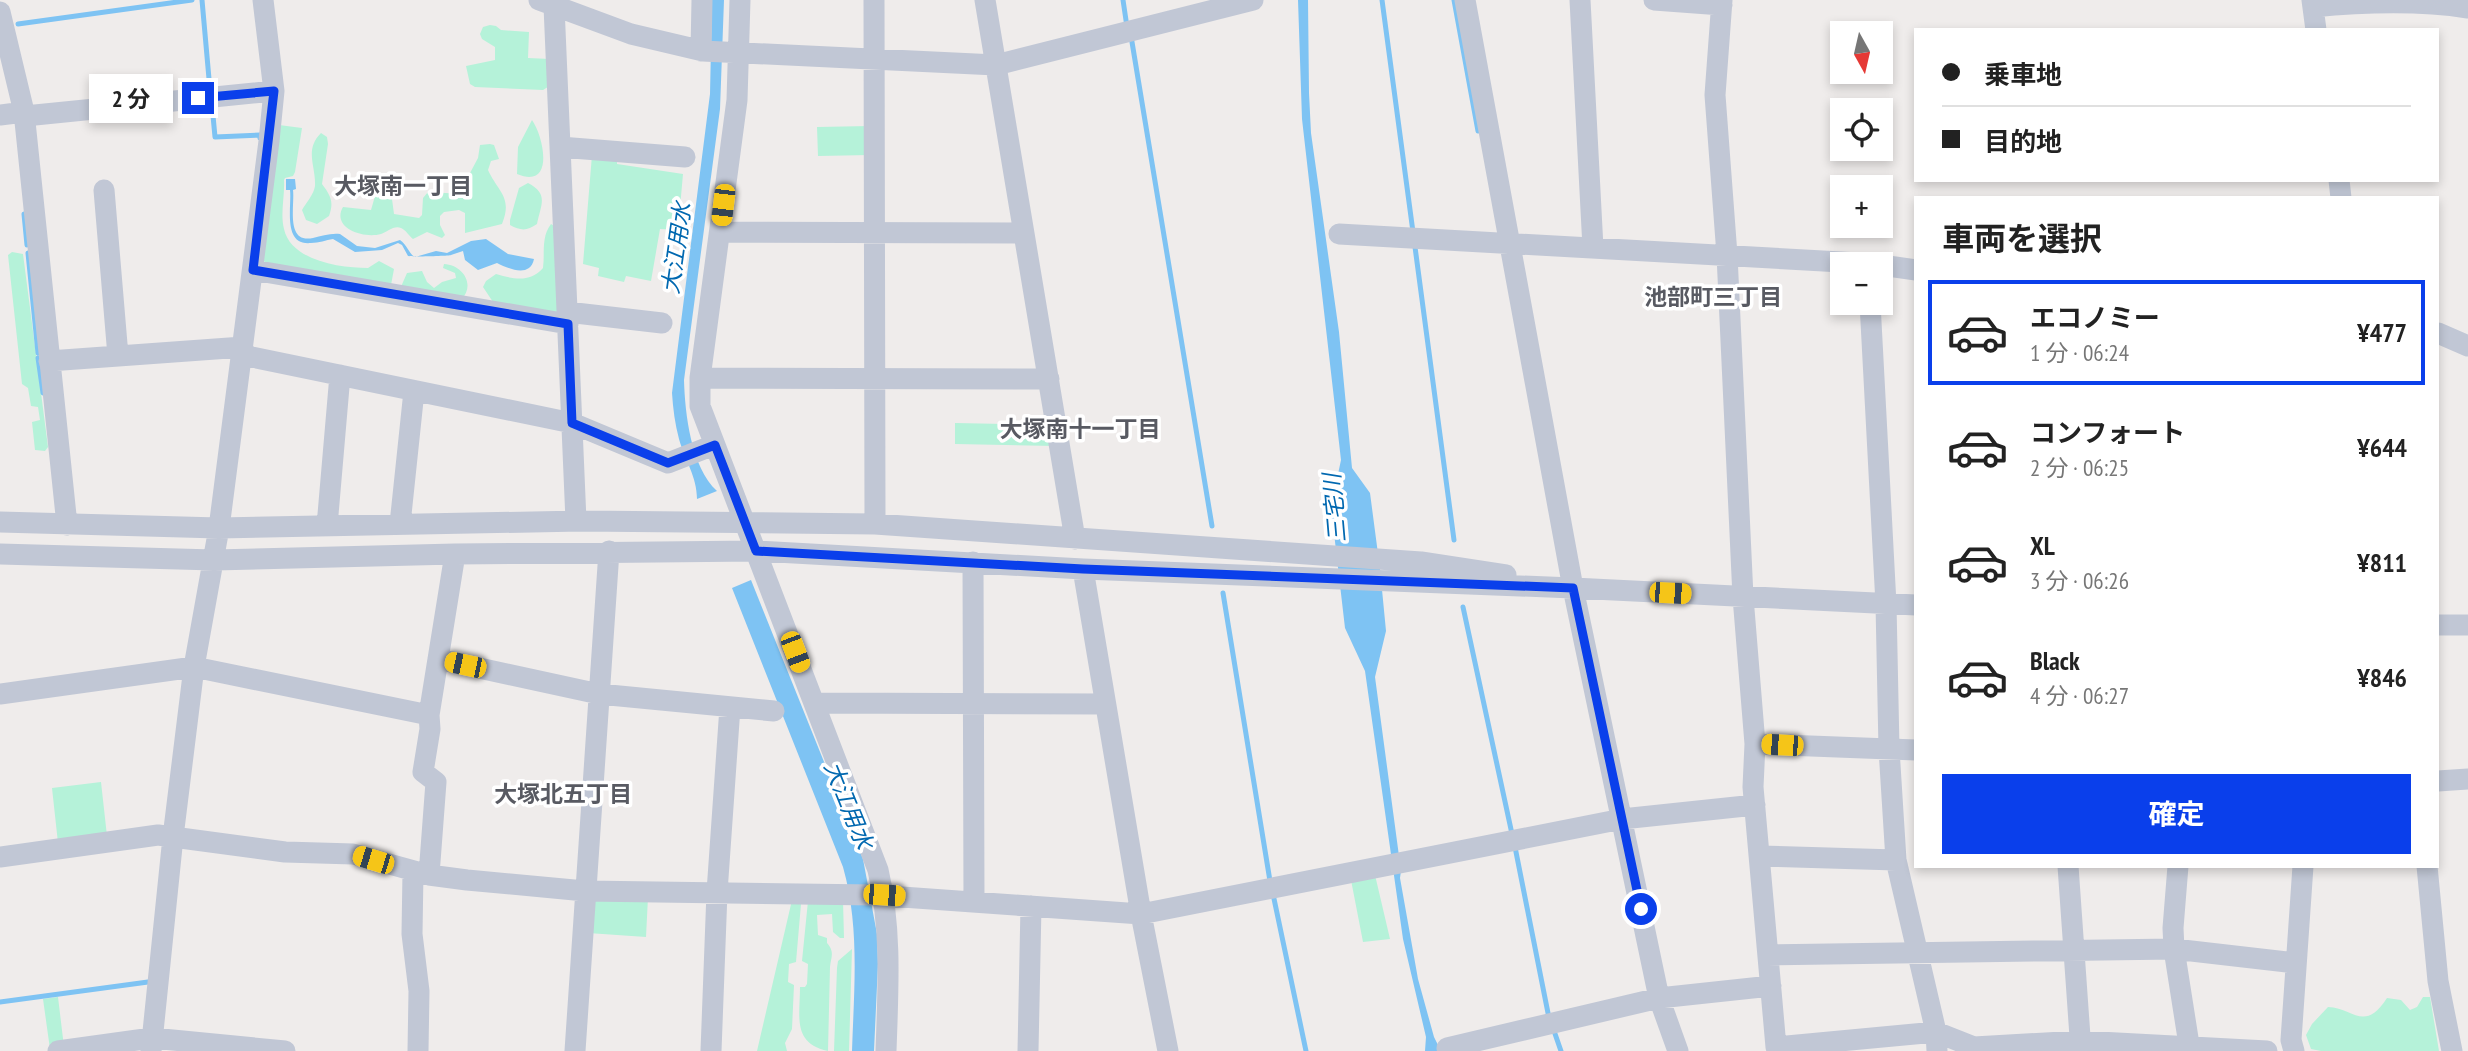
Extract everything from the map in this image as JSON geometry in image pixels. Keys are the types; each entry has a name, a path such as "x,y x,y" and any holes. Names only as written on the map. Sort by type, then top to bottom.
{"street":[{"path":"151,1045 194,667 219,528 274,91 263,0"},
{"path":"702,0 702,51"},
{"path":"740,0 734,53 737,100 701,378 701,405 708,448 745,522 873,852 879,895 888,922 886,1051"},
{"path":"874,0 875,524"},
{"path":"985,0 1075,539"},
{"path":"576,521 560,147 546,3 584,8 631,34 702,51 996,65 1253,0"},
{"path":"1465,0 1573,588 1660,999 1678,1051"},
{"path":"1580,0 1593,248"},
{"path":"1654,0 1722,3 1715,95 1727,255 1743,597 1755,744 1753,787 1776,1047 1936,1042 1974,1047 2081,1046 2267,1051"},
{"path":"2316,28 2318,3 2399,1 2468,8"},
{"path":"1,18 25,114 67,525"},
{"path":"0,114 274,91"},
{"path":"560,147 685,157"},
{"path":"104,190 118,356"},
{"path":"720,232 1024,233"},
{"path":"1339,234 1830,261"},
{"path":"1893,267 1914,270"},
{"path":"253,270 567,318 662,324"},
{"path":"1871,315 1896,860 1919,953 1936,1042"},
{"path":"2439,333 2468,346"},
{"path":"49,361 242,351 340,376 572,423 668,463 708,448"},
{"path":"327,526 340,376"},
{"path":"701,378 1049,379"},
{"path":"400,524 414,391"},
{"path":"0,522 219,528 576,521 875,524 1385,559 1499,573 1573,588"},
{"path":"0,554 214,560 610,551 756,551 1083,569 1573,588 1914,605"},
{"path":"575,1051 610,551"},
{"path":"418,1051 419,992 412,934 436,782 423,772 430,729 429,715 455,554"},
{"path":"973,562 974,902"},
{"path":"1083,569 1141,914 1168,1051"},
{"path":"2439,625 2468,625"},
{"path":"438,659 599,694 774,711"},
{"path":"0,694 194,667 429,715"},
{"path":"815,703 1105,704"},
{"path":"711,1051 730,707"},
{"path":"1755,744 1914,750"},
{"path":"2439,781 2468,779"},
{"path":"0,857 158,835 285,852 353,853 421,873 585,891 879,895 1141,914 1622,819 1755,805"},
{"path":"1759,856 1896,860"},
{"path":"2068,868 2081,1046"},
{"path":"2178,868 2174,949 2189,1049"},
{"path":"2294,1051 2291,1040 2303,868"},
{"path":"2427,868 2438,981 2452,1051"},
{"path":"1028,1051 1031,906"},
{"path":"1769,956 2174,949 2296,963"},
{"path":"1447,1048 1660,999 1771,986"},
{"path":"58,1051 151,1045 285,1051"}],"green space":[{"path":"490,25 501,30 529,32 528,58 550,59 551,85 543,90 475,87 470,84 466,66 495,60 495,47 482,39 480,34 483,27"},
{"path":"532,120 540,138 543,159 542,168 537,175 529,177 517,174 518,147"},
{"path":"279,125 302,128 295,172 284,180 283,223 289,240 296,249 331,264 368,268 379,261 394,269 391,285 269,267 263,260"},
{"path":"870,126 870,155 818,156 817,127"},
{"path":"321,133 327,137 328,144 322,184 329,196 331,207 329,216 317,224 306,220 302,210 315,186 312,152"},
{"path":"480,145 494,145 499,159 491,161 488,170 505,201 502,224 465,233 465,213 459,210 444,212 440,216 440,225 445,235 442,238 427,232 413,239 398,227 381,234 366,235 351,230 341,221 343,207 371,210 375,196 392,199 394,214 419,218 422,215 423,198 428,192 463,194 478,158"},
{"path":"592,155 617,156 617,164 683,174 678,230 660,229 651,281 626,276 624,282 598,276 599,268 583,264"},
{"path":"528,183 539,191 542,200 537,224 521,229 510,225 510,220 519,188"},
{"path":"551,224 557,228 557,316 495,305 483,287 486,281 496,274 527,278 538,273 543,268 545,240"},
{"path":"12,252 23,254 48,447 45,451 35,450 32,422 40,420 38,407 31,406 28,388 22,384 8,255"},
{"path":"444,264 457,268 465,277 467,288 461,300 400,289 407,273 422,271 427,282 434,288 442,282 456,278 455,273 443,268"},
{"path":"955,423 1052,425 1056,446 955,444"},
{"path":"101,782 107,836 58,843 52,788"},
{"path":"1375,875 1390,939 1363,942 1351,880"},
{"path":"599,897 648,897 646,937 588,933 590,906"},
{"path":"792,900 801,904 796,962 789,964 788,982 794,985 792,1029 785,1043 787,1051 757,1051"},
{"path":"843,900 844,938 833,932 832,914 817,915 818,935 827,938 832,952 828,1051 808,1042 803,1035 799,1018 800,987 807,984 808,964 802,961 808,901"},
{"path":"852,949 849,1051 834,1051 838,961"},
{"path":"58,997 64,1047 50,1049 43,999"},
{"path":"2423,997 2430,997 2439,1051 2311,1049 2306,1035 2328,1007 2365,1016 2372,1014 2387,998 2401,1000 2410,1010 2417,1007"}],"water":[{"path":"712,0 724,0 720,109 684,380 688,424 695,454 708,481 717,491 697,499 693,476 681,447 672,393 710,94"},
{"name":"三宅川","path":"1298,0 1308,0 1311,133 1339,332 1352,468 1370,493 1380,569 1386,631 1375,677 1400,878 1418,979 1434,1037 1441,1051 1425,1051 1426,1037 1403,939 1365,671 1345,628 1331,507 1341,460 1302,119"},
{"path":"286,179 295,179 293,222 298,235 313,238 340,234 357,246 375,248 400,240 414,256 408,256 398,243 382,250 355,252 333,239 314,243 302,242 292,232 290,190 286,190"},
{"path":"486,239 508,254 534,259 532,265 524,270 497,263 478,270 465,260 463,251 449,255 417,256 436,251 447,253 471,241"},
{"path":"751,580 863,859 877,934 874,1051 852,1051 855,958 848,890 843,867 732,588"}],"waterway":[{"path":"18,24 192,0"},
{"path":"202,0 210,90"},
{"path":"1123,0 1127,27"},
{"path":"1382,0 1413,232"},
{"path":"1454,0 1478,131"},
{"path":"1131,36 1212,526"},
{"path":"212,105 215,137 260,135 260,138"},
{"path":"24,214 27,245"},
{"path":"1415,247 1454,540"},
{"path":"28,253 38,353"},
{"path":"38,358 43,393"},
{"path":"1223,593 1270,881"},
{"path":"1463,607 1512,834"},
{"path":"1515,847 1549,1018"},
{"path":"1273,894 1306,1051"},
{"path":"0,1002 148,982"},
{"path":"1553,1028 1561,1051"}],"district":[{"name":"大塚南一丁目","path":"403,185"},
{"name":"池部町三丁目","path":"1713,296"},
{"name":"大塚南十一丁目","path":"1080,428"},
{"name":"大塚北五丁目","path":"563,793"}],"route":[{"path":"198,98 274,91 253,270 568,324 572,423 668,463 715,445 756,551 1083,569 1573,588 1641,909"}],"water label":[{"name":"大江用水","path":"676,248"},
{"name":"大江用水","path":"849,805"}]}
